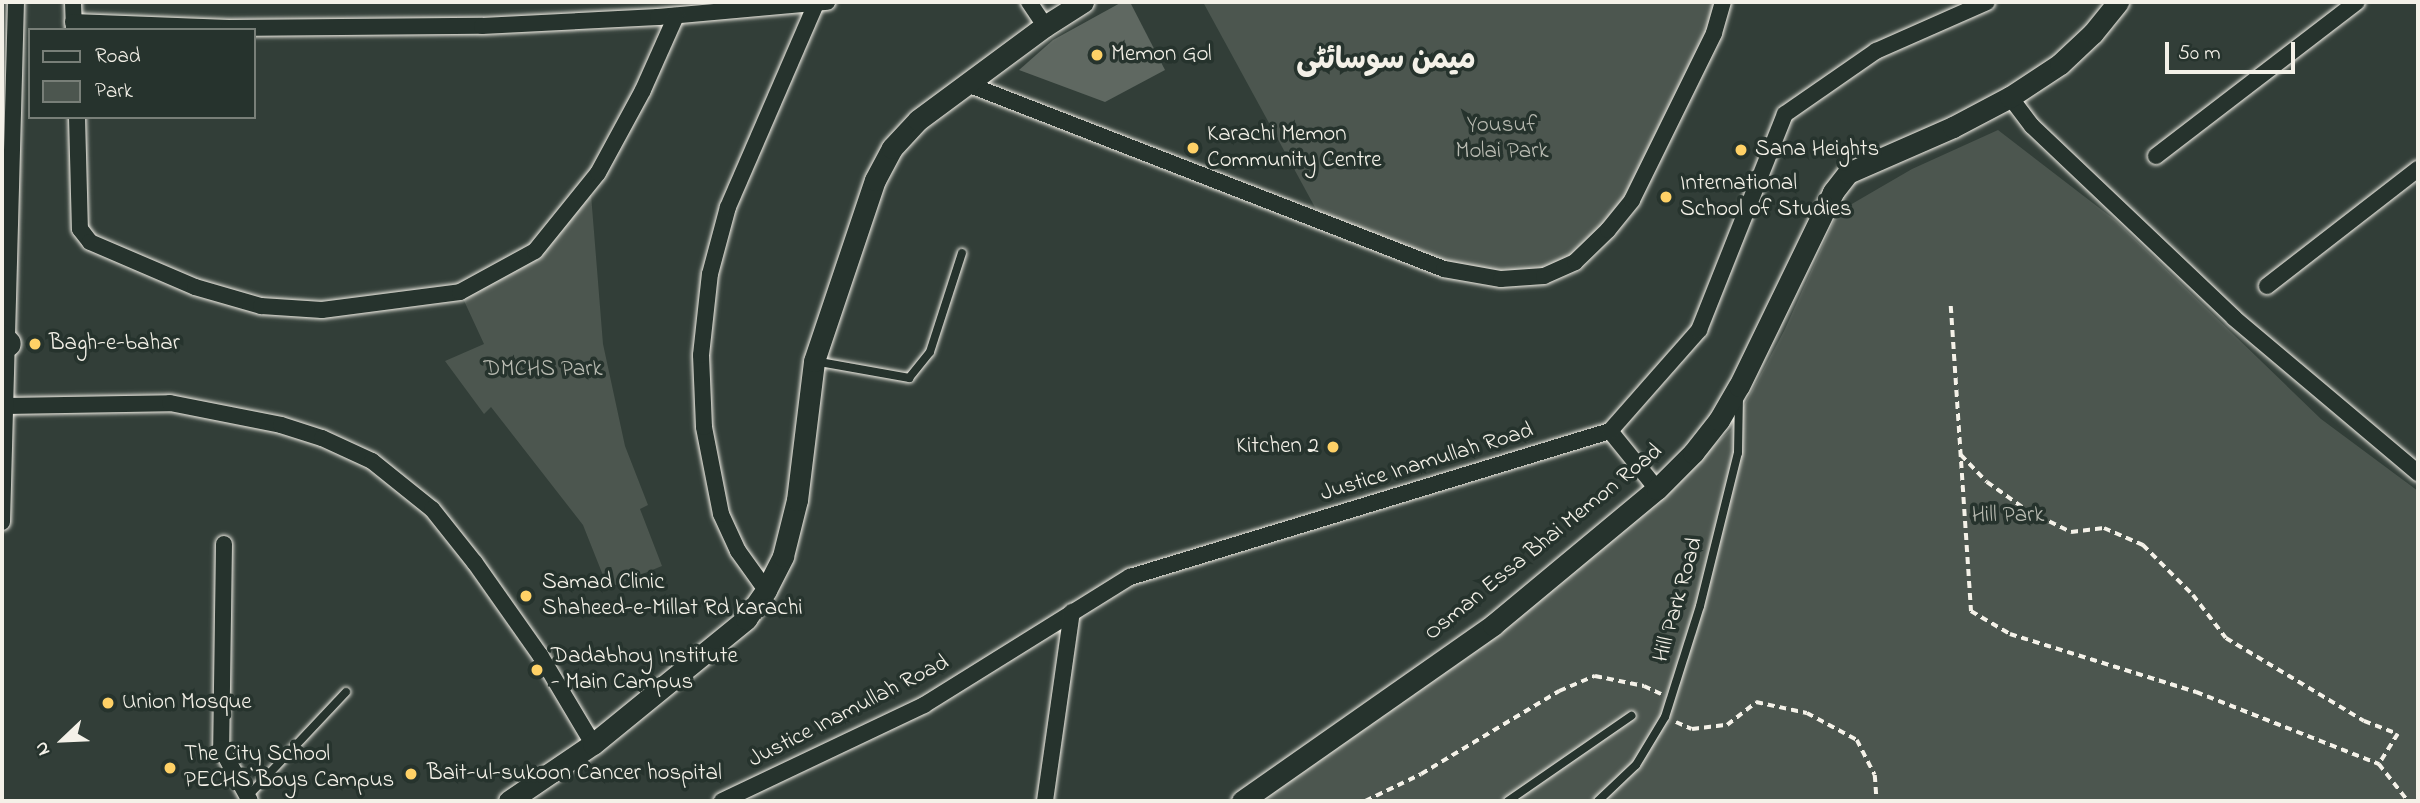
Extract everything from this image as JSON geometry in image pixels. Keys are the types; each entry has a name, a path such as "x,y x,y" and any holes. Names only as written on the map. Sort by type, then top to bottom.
{"street":[{"path":"2,522 16,2"},
{"path":"73,2 73,26 229,28 482,26 676,16 821,3 728,207 710,274 701,355 704,427 721,514 738,551 766,590"},
{"path":"1029,2 1045,26"},
{"path":"509,801 593,744 746,619 766,590 783,556 797,500 814,361 875,180 892,148 918,120 970,85 1045,26 1083,2"},
{"path":"970,85 1444,269 1501,279 1545,276 1575,262 1608,230 1632,200 1714,33 1723,2"},
{"path":"1657,489 1610,431 1699,330 1785,114 1876,51 1987,2"},
{"name":"Osman Essa Bhai Memon Road","path":"1242,801 1493,625 1657,489 1693,453 1719,420 1739,386 1833,192 1848,173 1953,127 2010,97 2060,64 2093,33 2118,2"},
{"path":"2156,156 2357,2"},
{"path":"77,119 80,229 90,242 195,287 261,306 322,310 460,292 536,251 598,173 643,90 676,16"},
{"path":"2010,97 2032,126 2234,318 2418,473"},
{"path":"2267,286 2418,169"},
{"path":"6,406 170,403 281,425 322,438 372,461 432,509 475,563 540,655 593,744"},
{"name":"Justice Inamullah Road","path":"722,801 924,705 1130,577 1610,431"},
{"path":"224,544 221,748 231,771 249,799"},
{"path":"1045,801 1072,612"}],"lane":[{"path":"814,361 909,378 930,352 962,253"},
{"name":"Hill Park Road","path":"1598,801 1636,765 1665,717 1700,606 1738,453 1741,418 1739,386"},
{"path":"249,799 346,692"},
{"path":"1508,801 1630,716"}],"path":[{"path":"1951,306 1971,611 2010,634 2196,692 2379,764 2408,801"},
{"path":"1960,453 1987,482 2028,511 2071,532 2104,528 2143,545 2193,595 2226,638 2364,721 2399,733 2379,764"},
{"path":"1365,801 1421,774 1559,691 1595,676 1644,686 1671,698"},
{"path":"1665,717 1692,729 1727,724 1756,702 1807,713 1857,740 1875,775 1877,801"}],"green space":[{"name":"Yousuf Molai Park","path":"1203,2 1723,2 1654,159 1575,262 1501,279 1323,222"},
{"name":"Hill Park","path":"1998,130 2115,220 2321,419 2418,491 2418,801 1260,801 1569,572 1731,430 1784,331 1838,212 1912,169"},
{"name":"DMCHS Park","path":"590,182 603,344 625,446 648,505 640,509 662,566 608,588 583,525 491,407 484,414 445,361 484,344 460,292 535,251"}],"building":[{"name":"Memon Gol","path":"1122,2 1130,2 1165,70 1105,102 1019,70 1053,40"}],"place":[{"name":"Memon Gol","path":"1097,55"},
{"name":"Karachi Memon Community Centre","path":"1193,148"},
{"name":"Sana Heights","path":"1741,150"},
{"name":"International School of Studies","path":"1666,197"},
{"name":"Bagh-e-bahar","path":"35,344"},
{"name":"Kitchen 2","path":"1333,447"},
{"name":"Samad Clinic Shaheed-e-Millat Rd karachi","path":"526,596"},
{"name":"Dadabhoy Institute - Main Campus","path":"537,670"},
{"name":"Union Mosque","path":"108,703"},
{"name":"The City School PECHS Boys Campus","path":"170,768"},
{"name":"Bait-ul-sukoon Cancer hospital","path":"411,774"}],"district":[{"name":"میمن سوسائٹی","path":"1386,61"}]}
